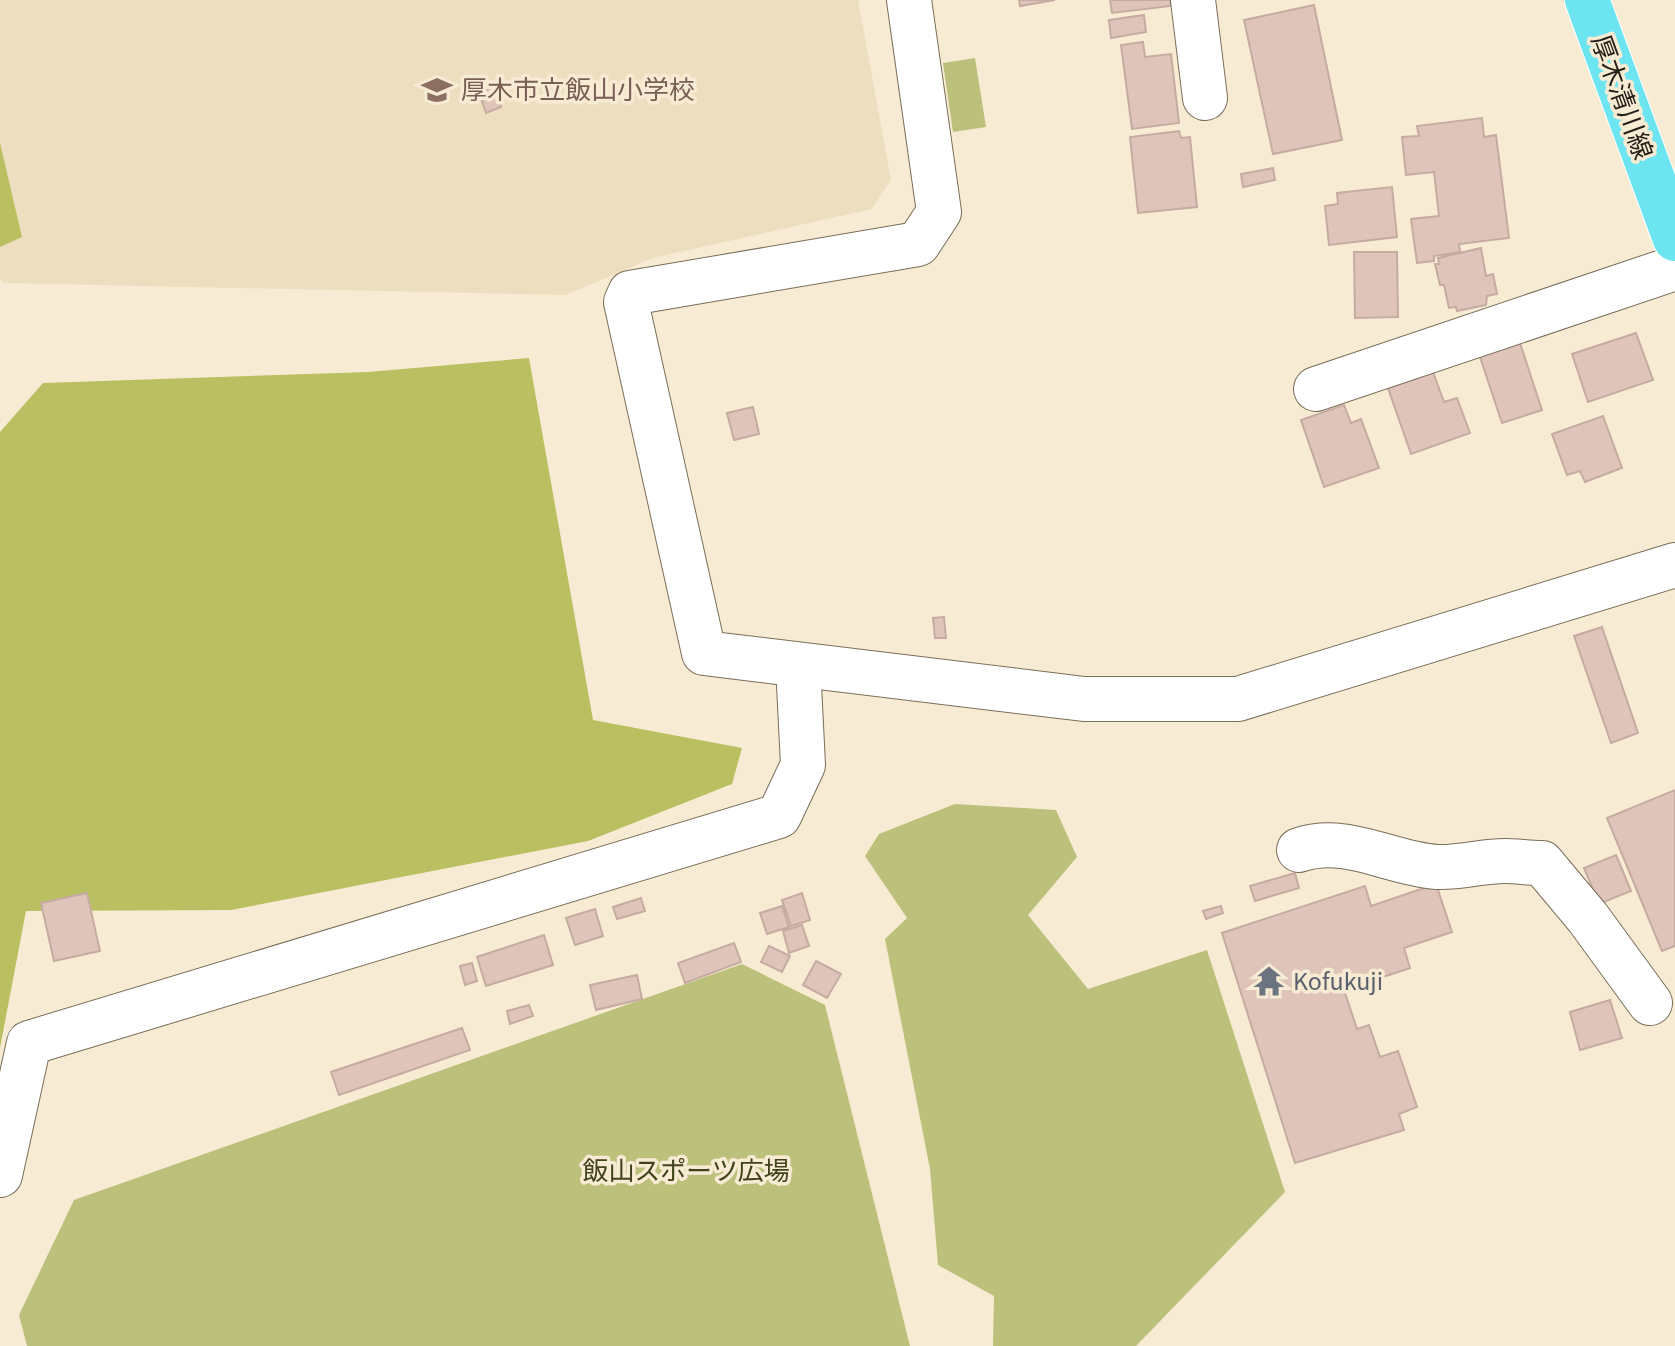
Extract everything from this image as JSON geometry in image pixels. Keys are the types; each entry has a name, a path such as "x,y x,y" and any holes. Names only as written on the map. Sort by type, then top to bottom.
{"main road":[{"name":"厚木清川線","path":"1587,0 1675,239"}],"street":[{"path":"909,0 939,212 918,244 630,293 626,302 704,653 1084,699 1238,699 1675,565"},
{"path":"1193,0 1205,98"},
{"path":"1336,372 1675,268"},
{"path":"0,1175 29,1043 779,816 803,765 798,665"},
{"path":"1299,850 1314,845 1343,844 1411,863 1439,867 1504,861 1542,863 1657,1001"}],"shaded area":[{"name":"厚木市立飯山小学校","path":"0,0 858,0 891,180 872,209 653,258 566,295 4,283 0,278"}],"green space":[{"path":"975,58 986,127 953,132 943,63"},
{"path":"0,143 22,237 0,247"},
{"path":"529,358 593,720 742,748 732,784 588,841 231,910 26,911 0,1048 0,432 43,383 368,372"},
{"path":"955,804 1056,810 1077,857 1028,915 1088,989 1207,950 1285,1192 1136,1346 993,1346 994,1296 938,1265 930,1169 885,939 907,918 865,856 879,834"},
{"name":"飯山スポーツ広場","path":"742,964 825,1005 910,1346 27,1346 19,1315 74,1200"}],"building":[{"path":"1019,0 1055,0 1020,6"},
{"path":"1110,0 1170,0 1171,6 1112,13"},
{"path":"1314,5 1342,140 1273,154 1244,20"},
{"path":"1144,15 1146,32 1111,38 1109,20"},
{"path":"1143,42 1145,57 1171,54 1179,123 1132,129 1121,45"},
{"path":"494,87 501,107 486,113 479,92"},
{"path":"1482,118 1484,137 1496,135 1509,238 1459,244 1460,252 1434,256 1434,261 1417,263 1411,219 1439,216 1434,172 1406,175 1402,137 1419,136 1417,126"},
{"path":"1179,131 1181,138 1190,137 1197,207 1138,213 1130,137"},
{"path":"1273,168 1275,180 1243,187 1241,174"},
{"path":"1392,187 1397,237 1329,245 1325,206 1338,204 1337,193"},
{"path":"1481,248 1486,276 1493,274 1497,294 1487,296 1486,305 1457,311 1456,307 1449,308 1435,264 1439,264 1438,258"},
{"path":"1354,252 1397,252 1398,317 1355,318"},
{"path":"1636,333 1653,380 1588,402 1572,354"},
{"path":"1520,343 1542,410 1502,423 1480,357"},
{"path":"1433,372 1444,402 1457,398 1470,433 1411,454 1388,388"},
{"path":"1344,405 1351,423 1361,419 1379,468 1324,487 1301,420"},
{"path":"753,407 759,434 734,440 727,413"},
{"path":"1603,416 1622,468 1585,482 1580,471 1567,475 1552,434"},
{"path":"944,617 946,638 935,638 933,618"},
{"path":"1602,627 1638,733 1611,743 1574,636"},
{"path":"1675,790 1675,946 1662,951 1607,818"},
{"path":"1616,855 1631,891 1599,904 1584,868"},
{"path":"1295,873 1299,888 1255,901 1250,886"},
{"path":"1436,884 1452,932 1404,948 1410,968 1344,990 1357,1029 1369,1025 1380,1057 1398,1051 1417,1107 1399,1114 1404,1130 1295,1163 1222,933 1365,886 1371,906"},
{"path":"87,893 100,951 54,961 41,903"},
{"path":"802,893 810,920 791,926 782,900"},
{"path":"641,898 645,911 617,919 613,907"},
{"path":"782,906 789,927 767,934 760,913"},
{"path":"1221,906 1223,913 1206,919 1203,911"},
{"path":"595,909 603,936 575,945 566,918"},
{"path":"802,925 809,946 789,953 783,931"},
{"path":"544,935 553,965 486,986 477,957"},
{"path":"734,943 741,962 685,983 678,963"},
{"path":"769,946 790,956 782,972 761,962"},
{"path":"816,961 841,974 827,998 803,985"},
{"path":"472,963 477,981 465,985 460,966"},
{"path":"637,975 642,999 596,1010 590,985"},
{"path":"1610,1000 1622,1038 1580,1050 1570,1012"},
{"path":"529,1005 533,1016 510,1024 507,1011"},
{"path":"462,1028 470,1050 339,1095 331,1072"}],"place":[{"name":"厚木市立飯山小学校","path":"437,90"},
{"name":"Kofukuji","path":"1269,981"}]}
